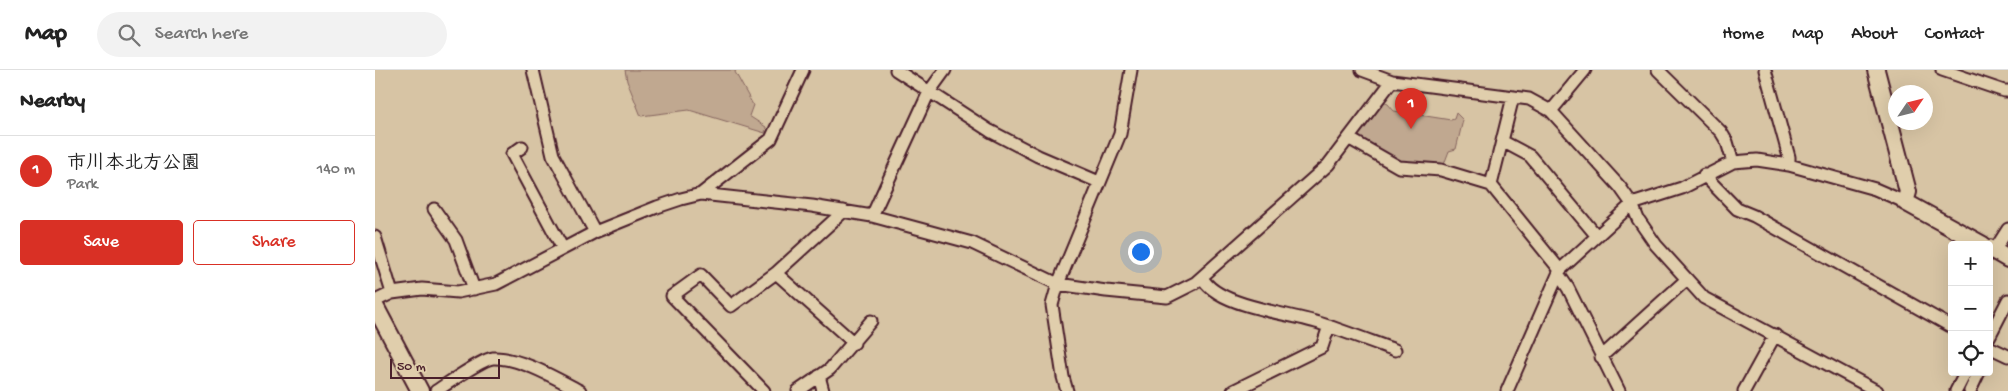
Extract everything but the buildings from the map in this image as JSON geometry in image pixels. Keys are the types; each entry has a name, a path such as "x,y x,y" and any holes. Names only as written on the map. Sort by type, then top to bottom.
{"street":[{"path":"533,70 553,155 595,232"},
{"path":"701,194 771,139 803,70"},
{"path":"896,70 991,131 1037,156 1099,182"},
{"path":"872,216 929,92 945,70"},
{"path":"1067,391 1063,377 1052,305 1058,284 1120,134 1131,70"},
{"path":"1362,70 1392,81 1529,99 1551,111 1620,187 1632,204 1638,219 1656,245 1704,298 1775,335 1855,386 1877,391"},
{"path":"1551,111 1585,70"},
{"path":"1658,70 1721,132 1727,142 1733,162"},
{"path":"1765,70 1789,157 1789,165"},
{"path":"1876,70 1908,192 1905,202"},
{"path":"1943,70 2004,92 2008,91"},
{"path":"375,301 393,293 422,289 458,292 496,284 595,232 657,207 701,194 812,206 872,216 972,243 1058,284 1167,297 1195,283 1328,165 1392,81"},
{"path":"1491,186 1513,97"},
{"path":"1349,139 1399,167 1441,170 1491,186 1559,272 1619,391"},
{"path":"1502,141 1530,156 1596,236"},
{"path":"522,147 512,154 563,250"},
{"path":"1507,391 1559,272 1632,204 1682,188 1704,175 1733,162 1757,160 1789,165 1875,189 1905,202 1976,241"},
{"path":"1704,175 1737,209 1754,216 1948,325"},
{"path":"434,209 457,240 474,289"},
{"path":"765,391 672,296 701,276 731,306 776,273 843,211"},
{"path":"1993,244 2008,229"},
{"path":"375,237 393,293"},
{"path":"1993,250 2008,259"},
{"path":"776,273 854,343"},
{"path":"1202,277 1206,286 1238,303 1329,326 1395,350"},
{"path":"1601,357 1687,279"},
{"path":"1992,331 2008,300"},
{"path":"375,306 420,391"},
{"path":"799,391 830,369 871,321"},
{"path":"1233,391 1322,347 1329,326"},
{"path":"1744,391 1775,335"},
{"path":"1993,349 2008,356"},
{"path":"436,391 492,358 538,369 580,391"},
{"path":"819,376 823,391"},
{"path":"1956,391 1963,376"},
{"path":"1970,391 1977,376"}],"shaded area":[{"path":"625,70 736,70 735,72 753,105 749,116 766,127 765,133 689,110 641,116 627,81"},
{"path":"1381,101 1388,104 1394,111 1451,120 1454,119 1456,113 1463,120 1456,149 1449,151 1443,167 1400,164 1354,138"}],"place":[{"name":"市川本北方公園","path":"1411,129"}]}
